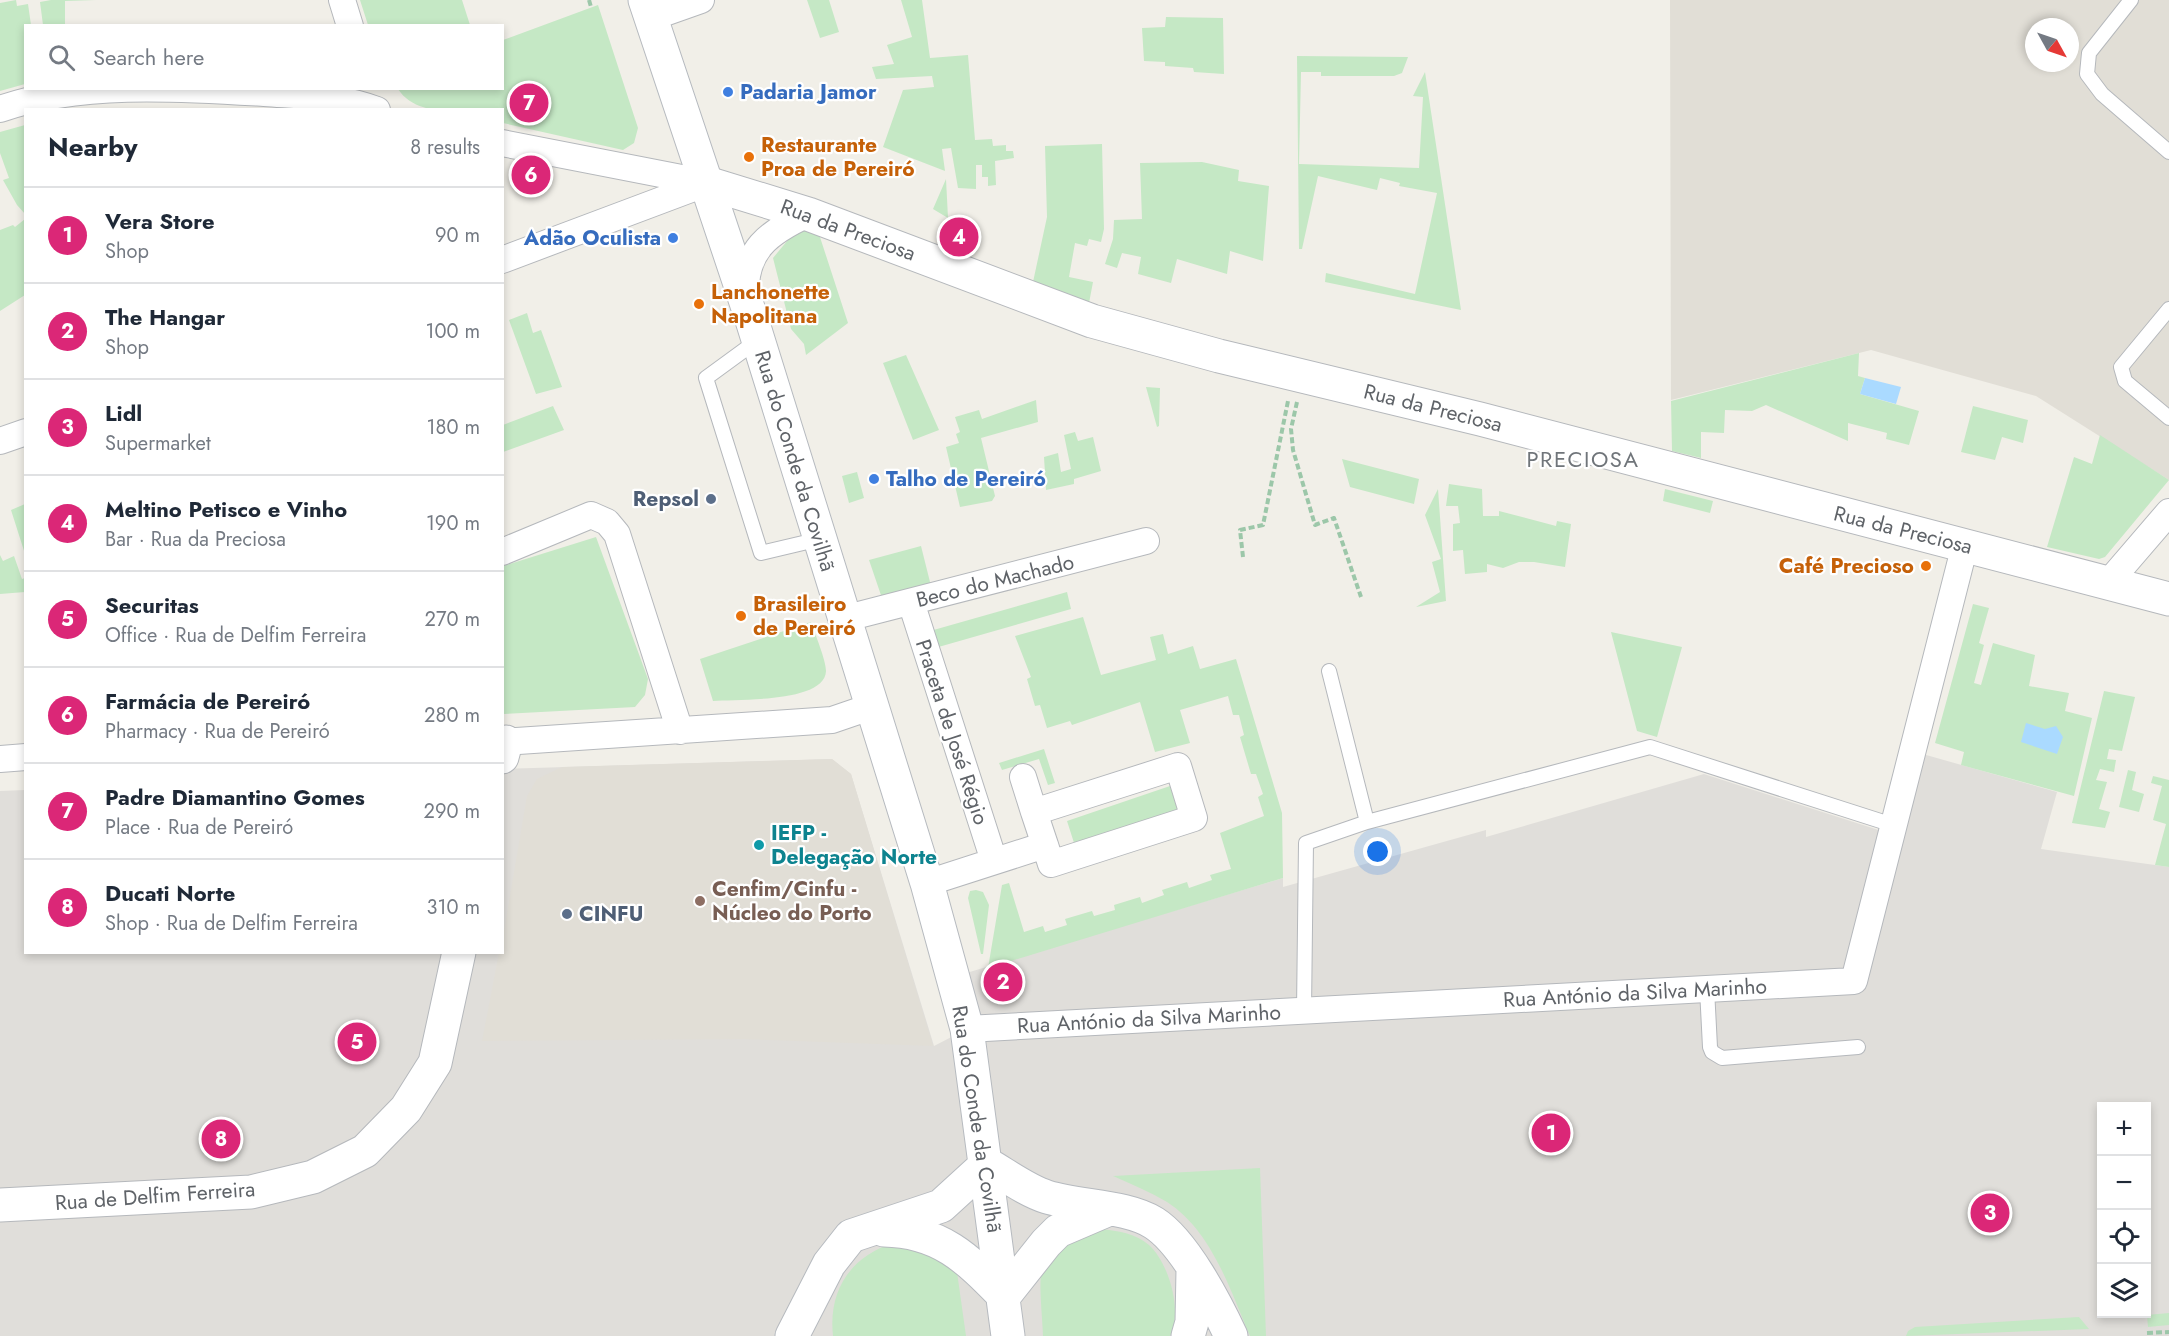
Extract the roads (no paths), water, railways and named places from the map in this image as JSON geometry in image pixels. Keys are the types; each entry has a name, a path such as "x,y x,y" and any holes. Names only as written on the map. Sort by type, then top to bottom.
{"main road":[{"name":"Rua do Conde da Covilhã","path":"648,9 758,340 870,707 927,883 967,1029 987,1164 1008,1336"},
{"name":"Rua da Preciosa","path":"707,183 808,214 1092,321 2169,599"},
{"name":"Rua de Delfim Ferreira","path":"0,1205 251,1192 313,1177 365,1151 406,1109 435,1063 459,954"},
{"path":"792,1336 829,1264 852,1236 941,1206 987,1164 1046,1197 1141,1216 1156,1224 1173,1240 1210,1295 1231,1336"},
{"path":"868,1229 903,1230 926,1235 950,1247 968,1261 1004,1296 1046,1242 1058,1232 1107,1210"},
{"path":"1188,1336 1192,1322 1193,1270"},
{"path":"820,1336 823,1278"}],"street":[{"path":"342,0 349,24"},
{"path":"648,9 701,0"},
{"path":"0,109 62,96 109,90"},
{"path":"173,90 229,91 343,99 373,108"},
{"path":"370,90 376,108"},
{"path":"504,143 707,183"},
{"path":"504,259 707,183"},
{"path":"746,303 747,275 754,255 765,238 808,214"},
{"path":"0,441 24,433"},
{"path":"2108,583 2169,512"},
{"path":"504,551 591,515 608,522 617,534 680,731"},
{"name":"Beco do Machado","path":"843,619 1146,541"},
{"name":"Rua António da Silva Marinho","path":"967,1029 1854,981 1965,545"},
{"name":"Praceta de José Régio","path":"911,602 994,861"},
{"path":"504,747 832,720 870,707"},
{"path":"0,759 24,757"},
{"path":"1023,777 1050,864 1194,818 1178,766 1034,812"},
{"path":"927,883 1045,845"}],"lane":[{"path":"2131,0 2089,53 2087,74 2102,94 2169,152"},
{"path":"2168,416 2125,381 2121,367 2169,309"},
{"path":"758,340 706,378 761,554 820,539"},
{"path":"1329,671 1367,822"},
{"path":"1305,1010 1306,843 1367,822 1650,747 1893,825"},
{"path":"1707,989 1710,1047 1717,1057 1858,1047"}],"water":[{"path":"1865,378 1901,387 1896,404 1860,394"},
{"path":"2026,723 2045,729 2056,726 2063,737 2057,754 2021,742"}],"place":[{"name":"Padaria Jamor","path":"728,92"},
{"name":"Padre Diamantino Gomes","path":"529,103"},
{"name":"Restaurante Proa de Pereiró","path":"749,157"},
{"name":"Farmácia de Pereiró","path":"531,175"},
{"name":"Meltino Petisco e Vinho","path":"959,237"},
{"name":"Adão Oculista","path":"673,238"},
{"name":"Lanchonette Napolitana","path":"699,304"},
{"name":"Talho de Pereiró","path":"874,479"},
{"name":"Repsol","path":"711,499"},
{"name":"Café Precioso","path":"1926,566"},
{"name":"Brasileiro de Pereiró","path":"741,616"},
{"name":"IEFP - Delegação Norte","path":"759,845"},
{"name":"Cenfim/Cinfu - Núcleo do Porto","path":"700,901"},
{"name":"CINFU","path":"567,914"},
{"name":"The Hangar","path":"1003,982"},
{"name":"Securitas","path":"357,1042"},
{"name":"Vera Store","path":"1551,1133"},
{"name":"Ducati Norte","path":"221,1139"},
{"name":"Lidl","path":"1990,1213"}],"district":[{"name":"PRECIOSA","path":"1583,459"}]}
